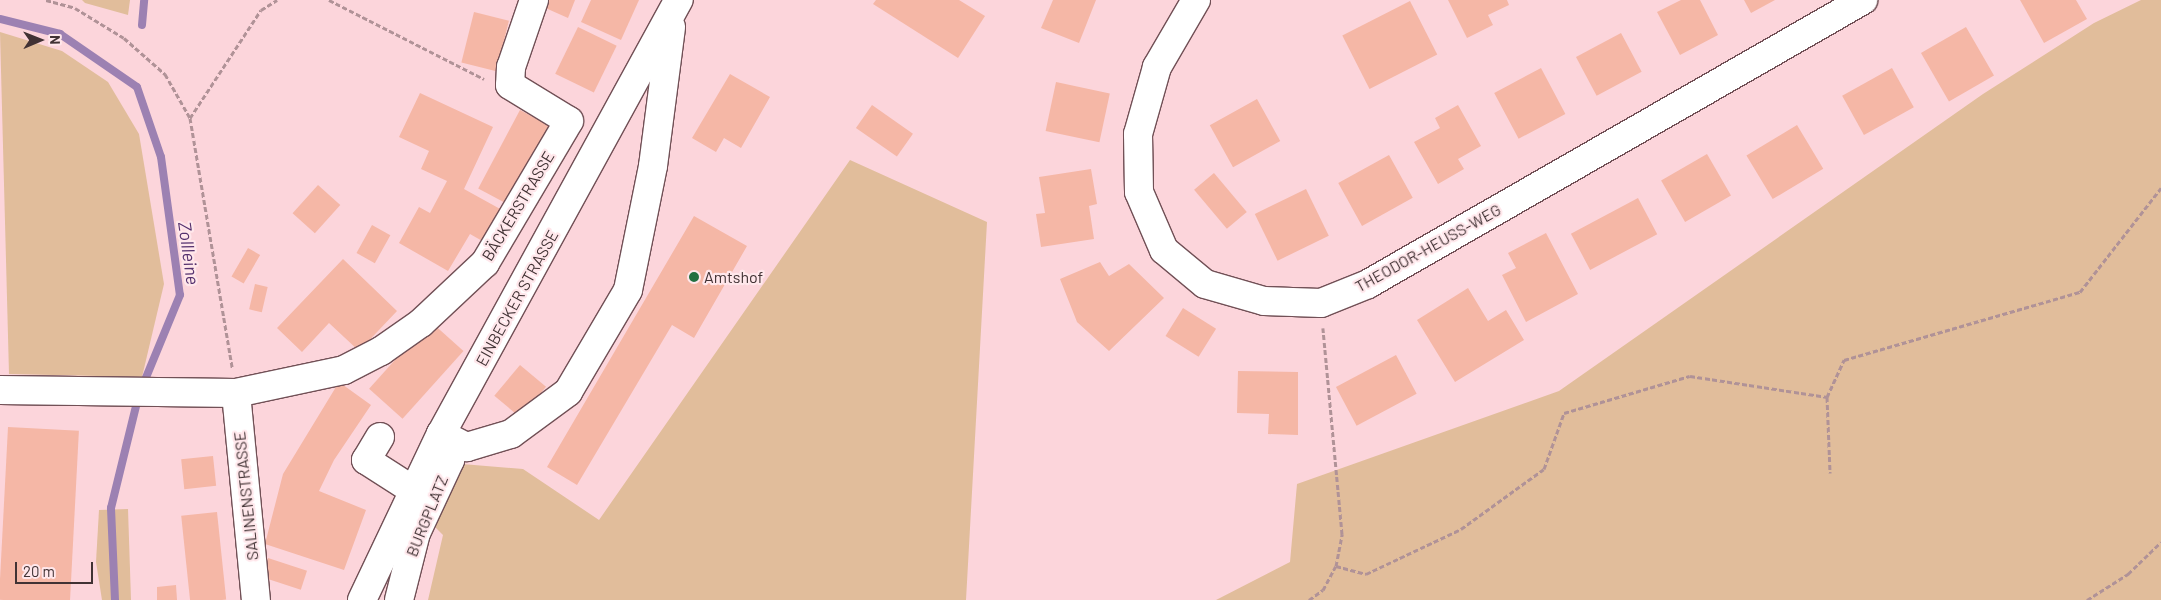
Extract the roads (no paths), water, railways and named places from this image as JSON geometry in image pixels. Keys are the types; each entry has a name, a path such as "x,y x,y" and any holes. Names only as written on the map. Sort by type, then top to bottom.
{"street":[{"path":"534,0 511,67 510,85 568,121 614,117"},
{"name":"THEODOR-HEUSS-WEG","path":"1196,0 1156,67 1138,134 1139,192 1164,250 1205,284 1264,301 1320,303 1368,284 1863,0"},
{"path":"441,434 467,447 511,434 568,392 628,290 653,166 676,5"},
{"name":"EINBECKER STRASSE","path":"362,600 441,434 676,5"},
{"name":"BÄCKERSTRASSE","path":"0,390 236,393 344,370 381,351 421,323 485,263 568,121"},
{"name":"SALINENSTRASSE","path":"236,393 256,600"},
{"name":"BURGPLATZ","path":"399,600 416,533 450,460 441,434"},
{"path":"380,438 366,460 413,490"}],"waterway":[{"path":"142,25 144,0"},
{"name":"Zollleine","path":"0,19 60,34 137,87 161,157 180,295 142,387"},
{"name":"Zollleine","path":"115,600 111,508 138,398"}],"place":[{"name":"Amtshof","path":"694,277"}]}
